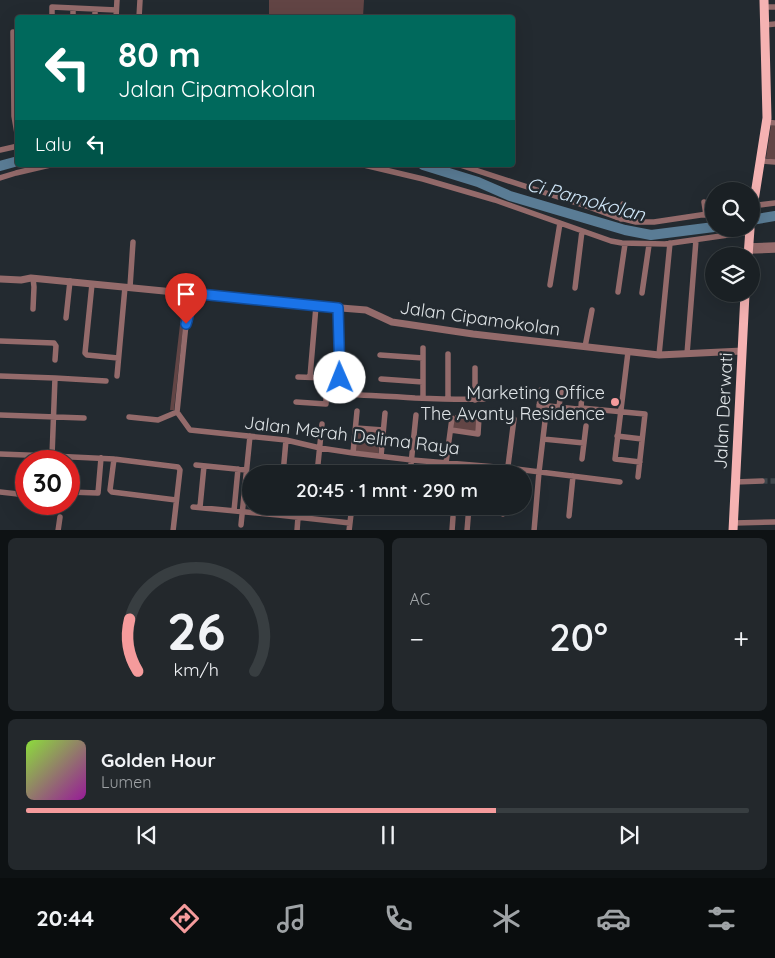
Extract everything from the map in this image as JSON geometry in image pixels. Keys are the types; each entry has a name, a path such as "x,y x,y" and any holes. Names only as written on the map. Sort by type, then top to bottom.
{"main road":[{"path":"757,182 771,123 764,4"},
{"name":"Jalan Derwati","path":"734,527 745,302"}],"street":[{"path":"116,15 117,0"},
{"path":"139,15 140,0"},
{"path":"764,4 775,7"},
{"path":"52,15 52,7 116,10"},
{"path":"73,8 73,15"},
{"path":"95,10 95,15"},
{"path":"765,25 775,24"},
{"path":"13,32 15,122"},
{"path":"0,150 15,147"},
{"path":"761,161 775,162"},
{"path":"0,178 42,167"},
{"path":"373,167 424,179 495,200 611,241 625,244 670,244 712,237"},
{"path":"466,167 620,219 636,222 654,222 705,215"},
{"path":"704,202 705,208"},
{"path":"760,206 775,203"},
{"path":"620,219 623,204"},
{"path":"550,285 560,223"},
{"path":"575,288 582,231"},
{"path":"687,354 696,240"},
{"path":"117,376 134,242"},
{"path":"618,292 625,244"},
{"path":"642,293 649,244"},
{"path":"659,355 670,244"},
{"path":"760,248 775,245"},
{"path":"760,251 775,250"},
{"path":"33,278 33,309"},
{"name":"Jalan Cipamokolan","path":"0,279 33,278 70,281 338,311 366,310 392,322 473,334 628,352 659,355 742,354"},
{"path":"66,318 70,281"},
{"path":"92,284 85,353 87,355 118,358"},
{"path":"129,417 158,420 176,412 190,293"},
{"path":"310,377 316,308"},
{"path":"586,347 592,310"},
{"path":"338,311 340,394"},
{"path":"0,341 54,343 56,346 55,360"},
{"path":"423,348 423,398"},
{"path":"628,352 615,459 640,462"},
{"path":"448,354 448,399"},
{"path":"380,355 423,358"},
{"path":"475,368 475,400"},
{"path":"0,376 106,381"},
{"path":"298,377 340,378"},
{"path":"52,450 55,378"},
{"path":"296,402 326,404 326,378"},
{"path":"381,379 423,382"},
{"path":"538,416 541,390"},
{"path":"559,407 561,391"},
{"path":"581,408 582,392"},
{"path":"326,393 484,399"},
{"path":"539,405 645,414 638,477"},
{"path":"353,453 357,411"},
{"name":"Jalan Merah Delima Raya","path":"176,412 190,430 286,440 353,453 473,465"},
{"path":"381,456 385,413"},
{"path":"0,415 84,418"},
{"path":"411,465 416,415"},
{"path":"451,430 478,434 480,417"},
{"path":"446,463 452,418"},
{"path":"509,465 514,419"},
{"path":"534,530 545,421"},
{"path":"318,465 322,424"},
{"path":"582,458 586,426"},
{"path":"356,428 384,430"},
{"path":"247,465 250,436"},
{"path":"617,436 642,439"},
{"path":"543,439 584,443"},
{"path":"284,465 286,440"},
{"path":"0,454 15,455"},
{"path":"80,457 114,459 178,467 180,470 172,530"},
{"path":"80,493 98,494 101,458"},
{"path":"114,459 110,490 112,492 176,500"},
{"path":"196,465 242,470"},
{"path":"200,508 204,466"},
{"path":"234,511 238,469"},
{"name":"Jalan Merah Delima Raya","path":"532,472 620,482"},
{"path":"568,516 573,476"},
{"path":"735,482 762,481"},
{"path":"0,492 15,494"},
{"path":"193,507 242,512 241,525"},
{"path":"285,515 350,523"},
{"path":"349,530 351,515"},
{"path":"467,530 468,515"},
{"path":"58,530 60,517"},
{"path":"297,530 298,517"},
{"path":"452,530 453,517"},
{"path":"734,527 775,522"}],"shaded area":[{"path":"269,0 364,0 363,15 269,15"},
{"path":"771,125 775,126 775,160 766,158"},
{"path":"183,299 186,300 174,410 170,410"},
{"path":"455,415 479,415 477,432 453,429"},
{"path":"357,429 381,432 378,454 355,451"}],"waterway":[{"name":"Ci Pamokolan","path":"0,166 15,162"},
{"name":"Ci Pamokolan","path":"429,167 478,182 510,196 625,230 651,235 705,228"},
{"name":"Ci Pamokolan","path":"760,218 775,216"}],"tunnel":[{"path":"762,481 775,481"}],"place":[{"name":"Marketing Office The Avanty Residence","path":"615,402"}],"route":[{"path":"186,324 189,313 190,293 338,308 340,378"}]}
